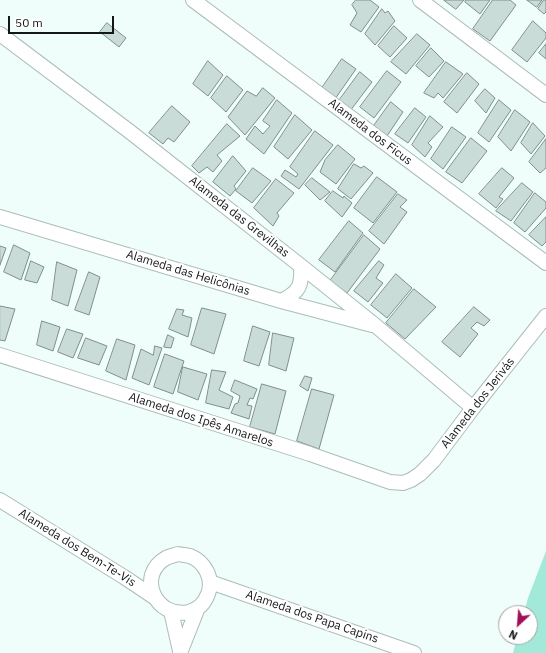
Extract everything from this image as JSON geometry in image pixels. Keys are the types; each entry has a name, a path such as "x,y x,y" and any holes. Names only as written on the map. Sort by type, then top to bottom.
{"street":[{"name":"Alameda dos Ficus","path":"194,0 546,263"},
{"path":"420,0 546,95"},
{"name":"Alameda das Grevilhas","path":"0,34 129,131 301,266 376,326 473,408"},
{"name":"Alameda das Helicônias","path":"0,217 281,301 376,326"},
{"path":"281,301 290,297 297,289 302,280 301,266"},
{"name":"Alameda dos Jerivás","path":"402,483 411,480 420,474 434,460 546,316"},
{"name":"Alameda dos Ipês Amarelos","path":"0,355 310,454 390,482 402,483"},
{"name":"Alameda dos Bem-Te-Vis","path":"0,500 154,597"},
{"path":"180,652 197,610 203,603 208,593 210,582 207,570 200,562 190,556 178,554 167,557 158,564 152,574 151,586 154,597 161,606 171,611 182,613 197,610"},
{"name":"Alameda dos Papa Capins","path":"210,582 414,653"},
{"path":"171,611 180,652"}],"green space":[{"path":"546,551 546,653 513,653 515,645 538,645 538,605 526,605"}],"building":[{"path":"356,0 370,0 379,7 361,32 350,25 357,13 352,5"},
{"path":"444,0 464,0 456,9"},
{"path":"466,0 490,0 480,14 465,2"},
{"path":"493,0 510,0 516,5 490,41 473,29"},
{"path":"527,0 542,0 537,7"},
{"path":"544,0 546,0 546,12 544,14 538,9"},
{"path":"382,9 385,13 388,11 395,21 375,45 365,34"},
{"path":"533,21 546,33 546,38 527,62 512,50"},
{"path":"107,23 126,38 119,47 100,32"},
{"path":"394,26 407,38 390,57 378,46"},
{"path":"417,34 430,45 406,74 391,62"},
{"path":"546,44 546,59 539,53"},
{"path":"431,48 444,61 429,77 416,66"},
{"path":"342,59 356,69 335,99 322,88"},
{"path":"208,61 223,75 208,96 193,84"},
{"path":"446,62 463,74 443,98 438,93 434,98 424,93"},
{"path":"387,71 401,82 374,118 360,107"},
{"path":"360,72 372,82 350,111 338,102"},
{"path":"467,73 479,84 457,113 444,102"},
{"path":"227,76 243,90 226,112 211,98"},
{"path":"263,88 275,98 245,135 228,117 247,91 256,96"},
{"path":"485,89 495,98 486,113 475,101"},
{"path":"277,100 292,113 264,154 246,139 255,126 263,134 270,126 263,121"},
{"path":"499,100 511,110 489,142 478,133"},
{"path":"391,102 403,112 387,136 373,127"},
{"path":"172,106 190,122 174,142 168,138 163,144 149,133"},
{"path":"415,108 426,117 408,143 395,134"},
{"path":"515,110 530,122 511,151 498,137"},
{"path":"295,115 312,130 288,159 274,147"},
{"path":"430,116 443,127 428,143 432,147 425,157 412,145"},
{"path":"533,123 545,136 531,154 521,143"},
{"path":"227,124 240,136 217,155 222,161 213,172 207,167 199,173 192,166"},
{"path":"452,127 466,137 443,169 431,159"},
{"path":"315,131 333,145 299,189 281,176 285,170 296,177 298,174 290,167"},
{"path":"471,138 487,151 462,183 446,172"},
{"path":"546,139 546,168 540,173 529,162"},
{"path":"338,145 355,159 336,184 320,172 325,160"},
{"path":"233,156 246,171 234,186 236,189 230,196 213,182"},
{"path":"354,164 361,168 364,166 373,173 351,199 338,189"},
{"path":"253,168 271,181 252,203 236,191"},
{"path":"502,168 514,178 499,197 503,199 496,208 479,194"},
{"path":"377,177 397,192 373,223 354,208"},
{"path":"312,178 330,192 320,200 305,185"},
{"path":"276,179 294,193 277,213 279,216 273,226 254,208"},
{"path":"522,183 533,192 511,221 496,211"},
{"path":"333,191 343,198 344,196 352,203 342,217 325,201"},
{"path":"535,193 546,202 546,208 525,232 514,223"},
{"path":"398,194 407,200 400,207 407,212 384,244 369,231"},
{"path":"546,217 546,242 542,246 529,235"},
{"path":"349,221 363,233 335,272 319,260"},
{"path":"364,235 380,249 347,293 330,281"},
{"path":"14,245 30,253 21,280 4,272"},
{"path":"0,246 6,248 0,265"},
{"path":"31,261 44,267 37,283 25,280"},
{"path":"379,261 384,265 376,278 383,283 368,302 354,291"},
{"path":"57,262 77,270 68,306 52,300"},
{"path":"89,272 100,277 89,315 75,310"},
{"path":"396,274 412,288 387,318 371,305"},
{"path":"414,289 436,307 405,339 386,323"},
{"path":"0,306 15,309 5,341 0,340"},
{"path":"474,307 490,320 484,326 477,322 471,328 478,334 460,357 442,342"},
{"path":"202,308 226,314 214,354 191,345"},
{"path":"177,309 184,310 182,315 192,318 188,337 169,329"},
{"path":"42,321 60,327 53,351 37,345"},
{"path":"253,326 270,332 259,366 244,361"},
{"path":"67,329 83,334 73,358 58,352"},
{"path":"273,333 294,338 286,371 269,365"},
{"path":"168,335 174,338 171,348 164,347"},
{"path":"86,338 107,346 99,365 78,358"},
{"path":"117,339 135,345 126,380 106,371"},
{"path":"155,346 162,348 149,385 132,378 141,349 153,355"},
{"path":"165,354 184,361 173,394 154,387"},
{"path":"183,367 207,374 198,400 178,392"},
{"path":"212,370 226,372 219,390 233,397 229,409 206,403"},
{"path":"305,376 312,378 308,391 300,386"},
{"path":"235,380 257,389 253,399 250,398 247,405 252,406 249,419 231,413 235,404 238,403 240,396 231,391"},
{"path":"262,384 286,391 275,434 250,427"},
{"path":"312,389 334,395 319,449 297,441"}]}
